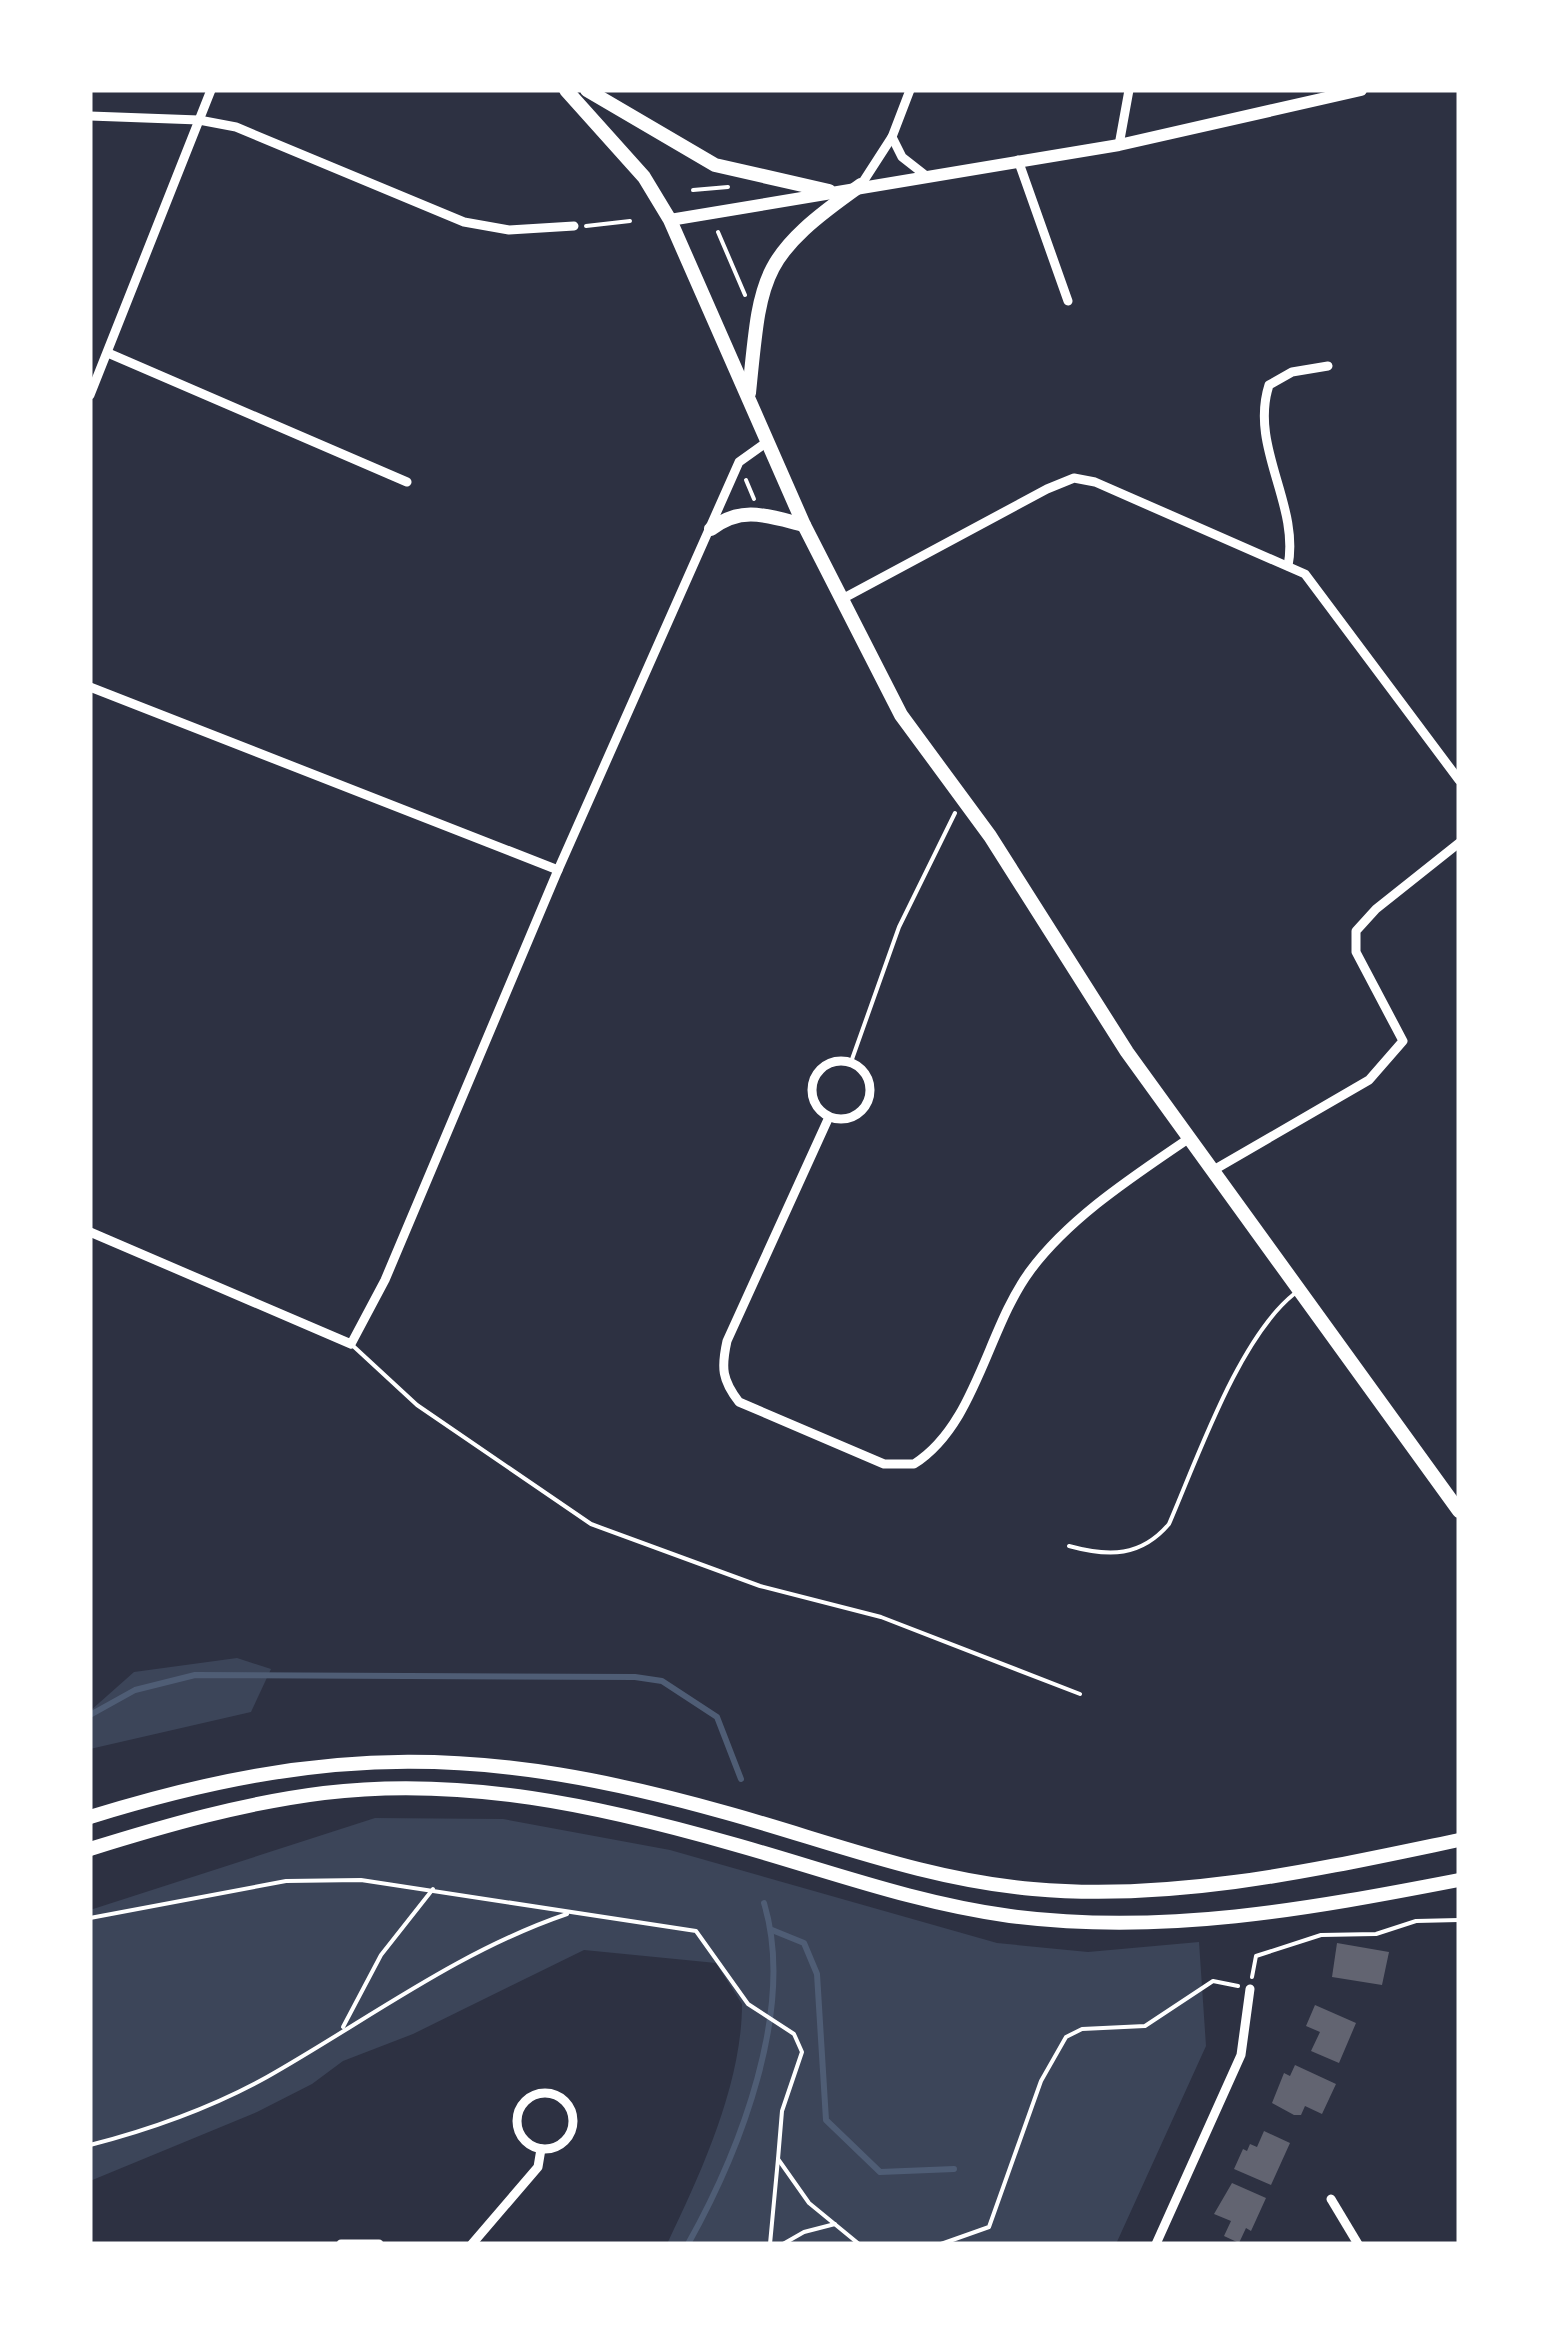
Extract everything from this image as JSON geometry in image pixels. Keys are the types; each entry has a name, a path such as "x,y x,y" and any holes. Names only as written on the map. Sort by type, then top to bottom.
{"main road":[{"path":"566,90 644,177 670,220 804,525 901,715 962,798 1188,1139 1459,1511"},
{"path":"588,90 715,165 829,191"},
{"path":"670,220 861,185 1119,145 1361,90"},
{"path":"749,398 761,286 773,263 794,238 861,185"},
{"path":"711,529 734,514 746,512 804,525"},
{"path":"90,1818 211,1783 323,1765 451,1760 536,1768 612,1782 922,1870 1033,1889 1150,1891 1215,1884 1459,1840"},
{"path":"90,1848 191,1818 326,1793 432,1789 530,1796 664,1825 910,1897 1073,1922 1173,1924 1263,1916 1459,1880"}],"street":[{"path":"90,395 211,90"},
{"path":"861,185 892,137 910,90"},
{"path":"1119,145 1129,90"},
{"path":"90,116 200,120 236,127 464,222 508,230 574,226"},
{"path":"892,137 902,157 924,175"},
{"path":"1018,160 1068,301"},
{"path":"108,353 406,482"},
{"path":"1288,566 1292,543 1263,429 1262,406 1270,385 1292,372 1328,366"},
{"path":"90,1232 351,1344 385,1280 558,870 739,462 767,442"},
{"path":"844,598 1047,488 1074,478 1094,482 1306,574 1459,780"},
{"path":"90,686 558,870"},
{"path":"1212,1171 1368,1080 1388,1062 1403,1041 1356,952 1356,930 1376,909 1459,843"},
{"path":"851,1062 870,1081 866,1107 842,1120 829,1117 812,1098 812,1086 826,1065 851,1062"},
{"path":"829,1117 727,1341 721,1367 725,1384 740,1402 884,1464 914,1464 948,1436 1030,1270 1060,1238 1188,1139"},
{"path":"1156,2244 1241,2055 1250,1988"},
{"path":"549,2093 569,2106 572,2131 564,2142 541,2149 521,2135 519,2111 526,2100 549,2093"},
{"path":"472,2244 538,2167 541,2149"},
{"path":"1330,2199 1358,2244"},
{"path":"342,2244 379,2244"}],"lane":[{"path":"1069,1546 1125,1553 1157,1538 1169,1524 1247,1348 1267,1319 1298,1291"},
{"path":"351,1344 417,1405 590,1524 760,1586 881,1618 1080,1694"},
{"path":"323,1765 326,1793"}],"path":[{"path":"693,190 732,187"},
{"path":"574,226 630,221"},
{"path":"718,232 744,294"},
{"path":"745,475 756,504"},
{"path":"851,1062 899,928 962,798"},
{"path":"90,1918 286,1881 361,1880 696,1931 748,2004 794,2034 802,2052 782,2111 770,2244"},
{"path":"341,2031 381,1956 433,1890"},
{"path":"90,2145 198,2111 267,2076 509,1933 571,1912"},
{"path":"940,2244 989,2227 1042,2081 1066,2036 1082,2029 1145,2026 1214,1981 1250,1988 1256,1956 1306,1940 1376,1934 1416,1921 1459,1920"},
{"path":"778,2160 792,2184 860,2244"},
{"path":"783,2244 804,2232 836,2224"}],"shaded area":[{"path":"237,1658 271,1669 251,1712 90,1749 90,1711 134,1672"},
{"path":"375,1818 503,1819 670,1850 997,1943 1088,1952 1199,1942 1206,2046 1116,2244 667,2244 706,2158 727,2096 742,2004 716,1963 584,1950 413,2034 343,2061 312,2084 257,2112 90,2181 90,1910"}],"building":[{"path":"1337,1943 1389,1952 1382,1985 1332,1977"},
{"path":"1315,2005 1356,2023 1339,2063 1311,2051 1320,2032 1306,2026"},
{"path":"1295,2065 1336,2084 1322,2114 1305,2106 1301,2115 1294,2115 1272,2103 1284,2073 1290,2076"},
{"path":"1264,2131 1290,2143 1271,2185 1234,2169 1243,2149 1247,2151 1250,2144 1257,2147"},
{"path":"1232,2183 1266,2198 1251,2231 1246,2228 1239,2243 1224,2236 1231,2221 1214,2214"}],"waterway":[{"path":"90,1715 135,1690 195,1675 635,1677 662,1681 717,1717 741,1779"},
{"path":"688,2244 726,2166 758,2078 773,1988 772,1944 764,1903"},
{"path":"772,1930 804,1943 817,1974 826,2120 880,2172 954,2169"}]}
